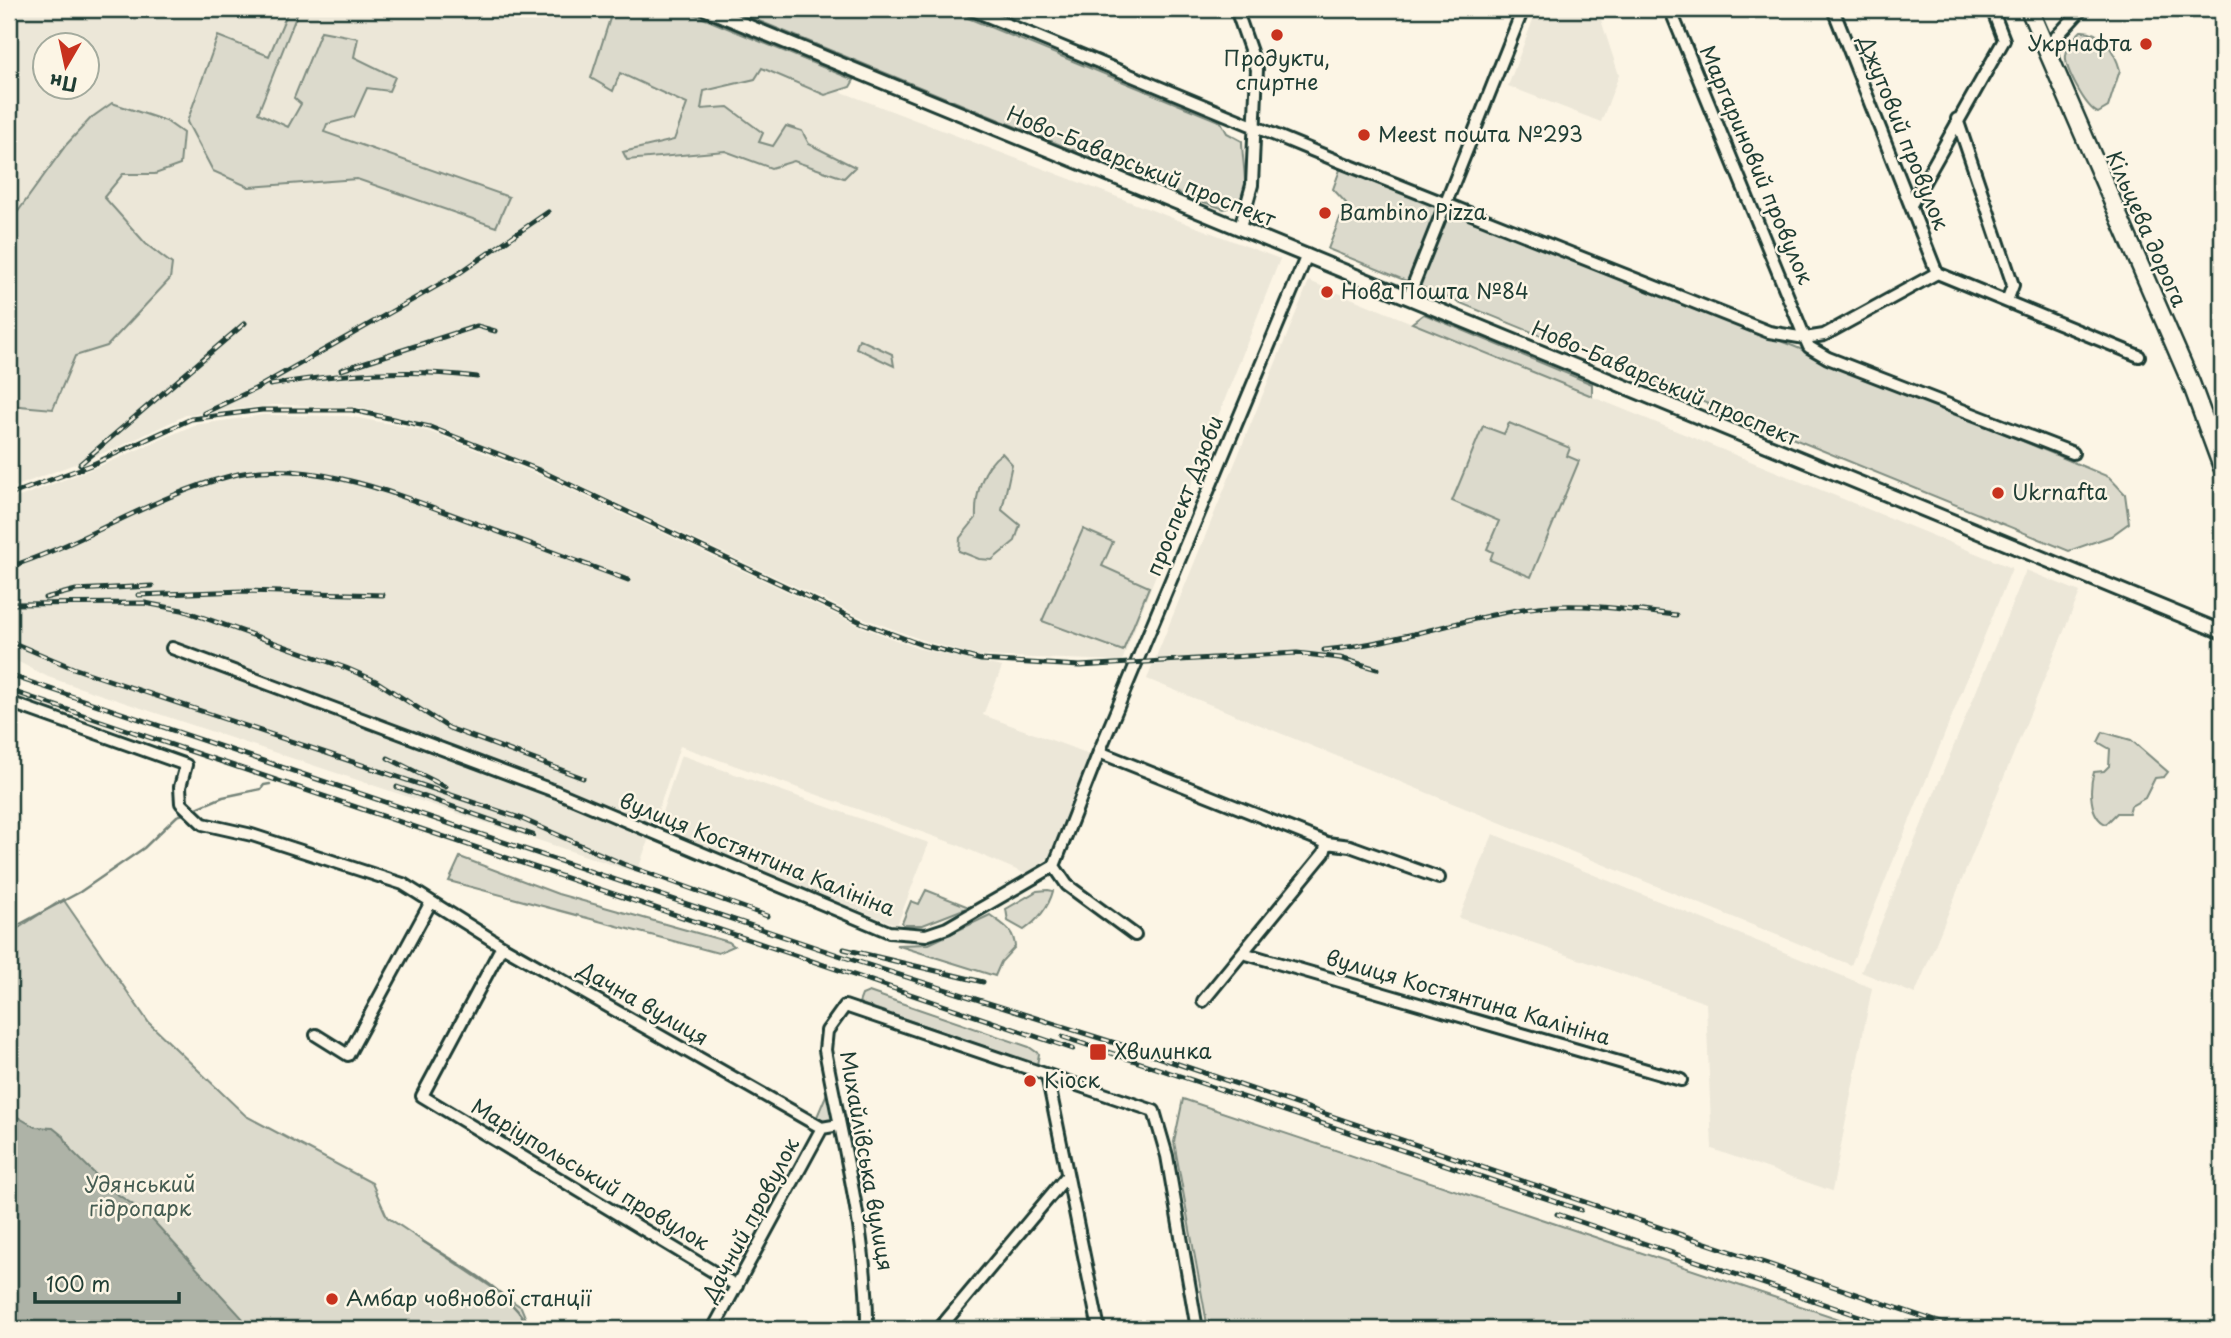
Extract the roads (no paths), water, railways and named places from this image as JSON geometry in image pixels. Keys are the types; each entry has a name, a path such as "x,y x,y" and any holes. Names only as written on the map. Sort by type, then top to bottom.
{"highway":[{"name":"Кільцева дорога","path":"2029,9 2191,383 2222,467"}],"main road":[{"name":"Ново-Баварський проспект","path":"706,9 2222,632"}],"street":[{"path":"970,9 1256,127 1769,332 1805,338 1824,335 1937,273 2139,356"},
{"path":"1236,9 1255,59 1256,127 1252,185 1240,228"},
{"path":"1408,298 1522,9"},
{"name":"Маргариновий провулок","path":"1670,9 1805,338"},
{"name":"Джутовий провулок","path":"1833,9 1912,203 1937,273"},
{"path":"1912,203 2004,40 1992,9"},
{"path":"2045,49 2070,14 2081,9"},
{"path":"1957,119 2013,285 2007,301"},
{"name":"проспект Дзюби","path":"1098,752 1307,256"},
{"path":"1805,338 1809,346 1828,358 2073,453"},
{"name":"вулиця Костянтина Калініна","path":"172,648 557,792 889,932 926,935 947,928 1054,866"},
{"name":"Дачна вулиця","path":"9,702 186,765 180,788 186,811 202,824 252,835 402,884 502,946 822,1128"},
{"path":"1135,935 1067,886 1054,866 1098,752 1327,843 1350,846 1439,878"},
{"path":"1203,1001 1324,853 1327,843"},
{"path":"316,1035 348,1055 431,902"},
{"name":"Маріупольський провулок","path":"502,946 422,1096 737,1286"},
{"name":"вулиця Костянтина Калініна","path":"1243,953 1681,1080"},
{"name":"Михайлівська вулиця","path":"867,1329 866,1267 825,1050 827,1031 845,1006 1047,1075"},
{"path":"1099,1329 1047,1075 1154,1111 1167,1156 1197,1329"},
{"path":"822,1128 839,1125"},
{"name":"Дачний провулок","path":"713,1329 822,1128"},
{"path":"939,1329 1066,1177"}],"waterway":[{"path":"192,810 223,797 261,789 270,784"},
{"path":"9,930 80,892 144,848 177,816 186,813"},
{"path":"421,1240 496,1289 521,1314 530,1329"}],"railway":[{"path":"204,413 257,388 458,274 548,212"},
{"path":"80,464 245,323"},
{"path":"341,370 477,326 495,331"},
{"path":"270,385 373,373 477,377"},
{"path":"9,495 91,465 191,419 262,410 352,410 430,427 539,470 863,623 922,645 981,660 1080,666 1297,653 1340,658 1377,669"},
{"path":"9,567 202,485 230,476 261,471 292,471 325,475 391,493 628,580"},
{"path":"45,598 76,590 152,586"},
{"path":"138,595 243,591 383,595"},
{"path":"9,604 145,603 182,610 346,668 376,681 449,728 583,778"},
{"path":"1324,650 1372,643 1512,611 1553,606 1676,615"},
{"path":"9,641 73,668 520,818 623,864 767,916"},
{"path":"9,675 859,962 1131,1048 1959,1329"},
{"path":"9,690 1073,1049"},
{"path":"388,758 446,787"},
{"path":"397,787 533,835"},
{"path":"844,949 983,982"},
{"path":"1063,1037 1581,1210"},
{"path":"1557,1214 1898,1329"}],"place":[{"name":"Продукти, спиртне","path":"1277,35"},
{"name":"Укрнафта","path":"2146,44"},
{"name":"Meest пошта №293","path":"1364,135"},
{"name":"Bambino Pizza","path":"1325,213"},
{"name":"Нова Пошта №84","path":"1327,292"},
{"name":"Ukrnafta","path":"1998,493"},
{"name":"Хвилинка","path":"1098,1052"},
{"name":"Кіоск","path":"1030,1081"},
{"name":"Амбар човнової станції","path":"332,1299"}],"park label":[{"name":"Удянський гідропарк","path":"140,1197"}]}
